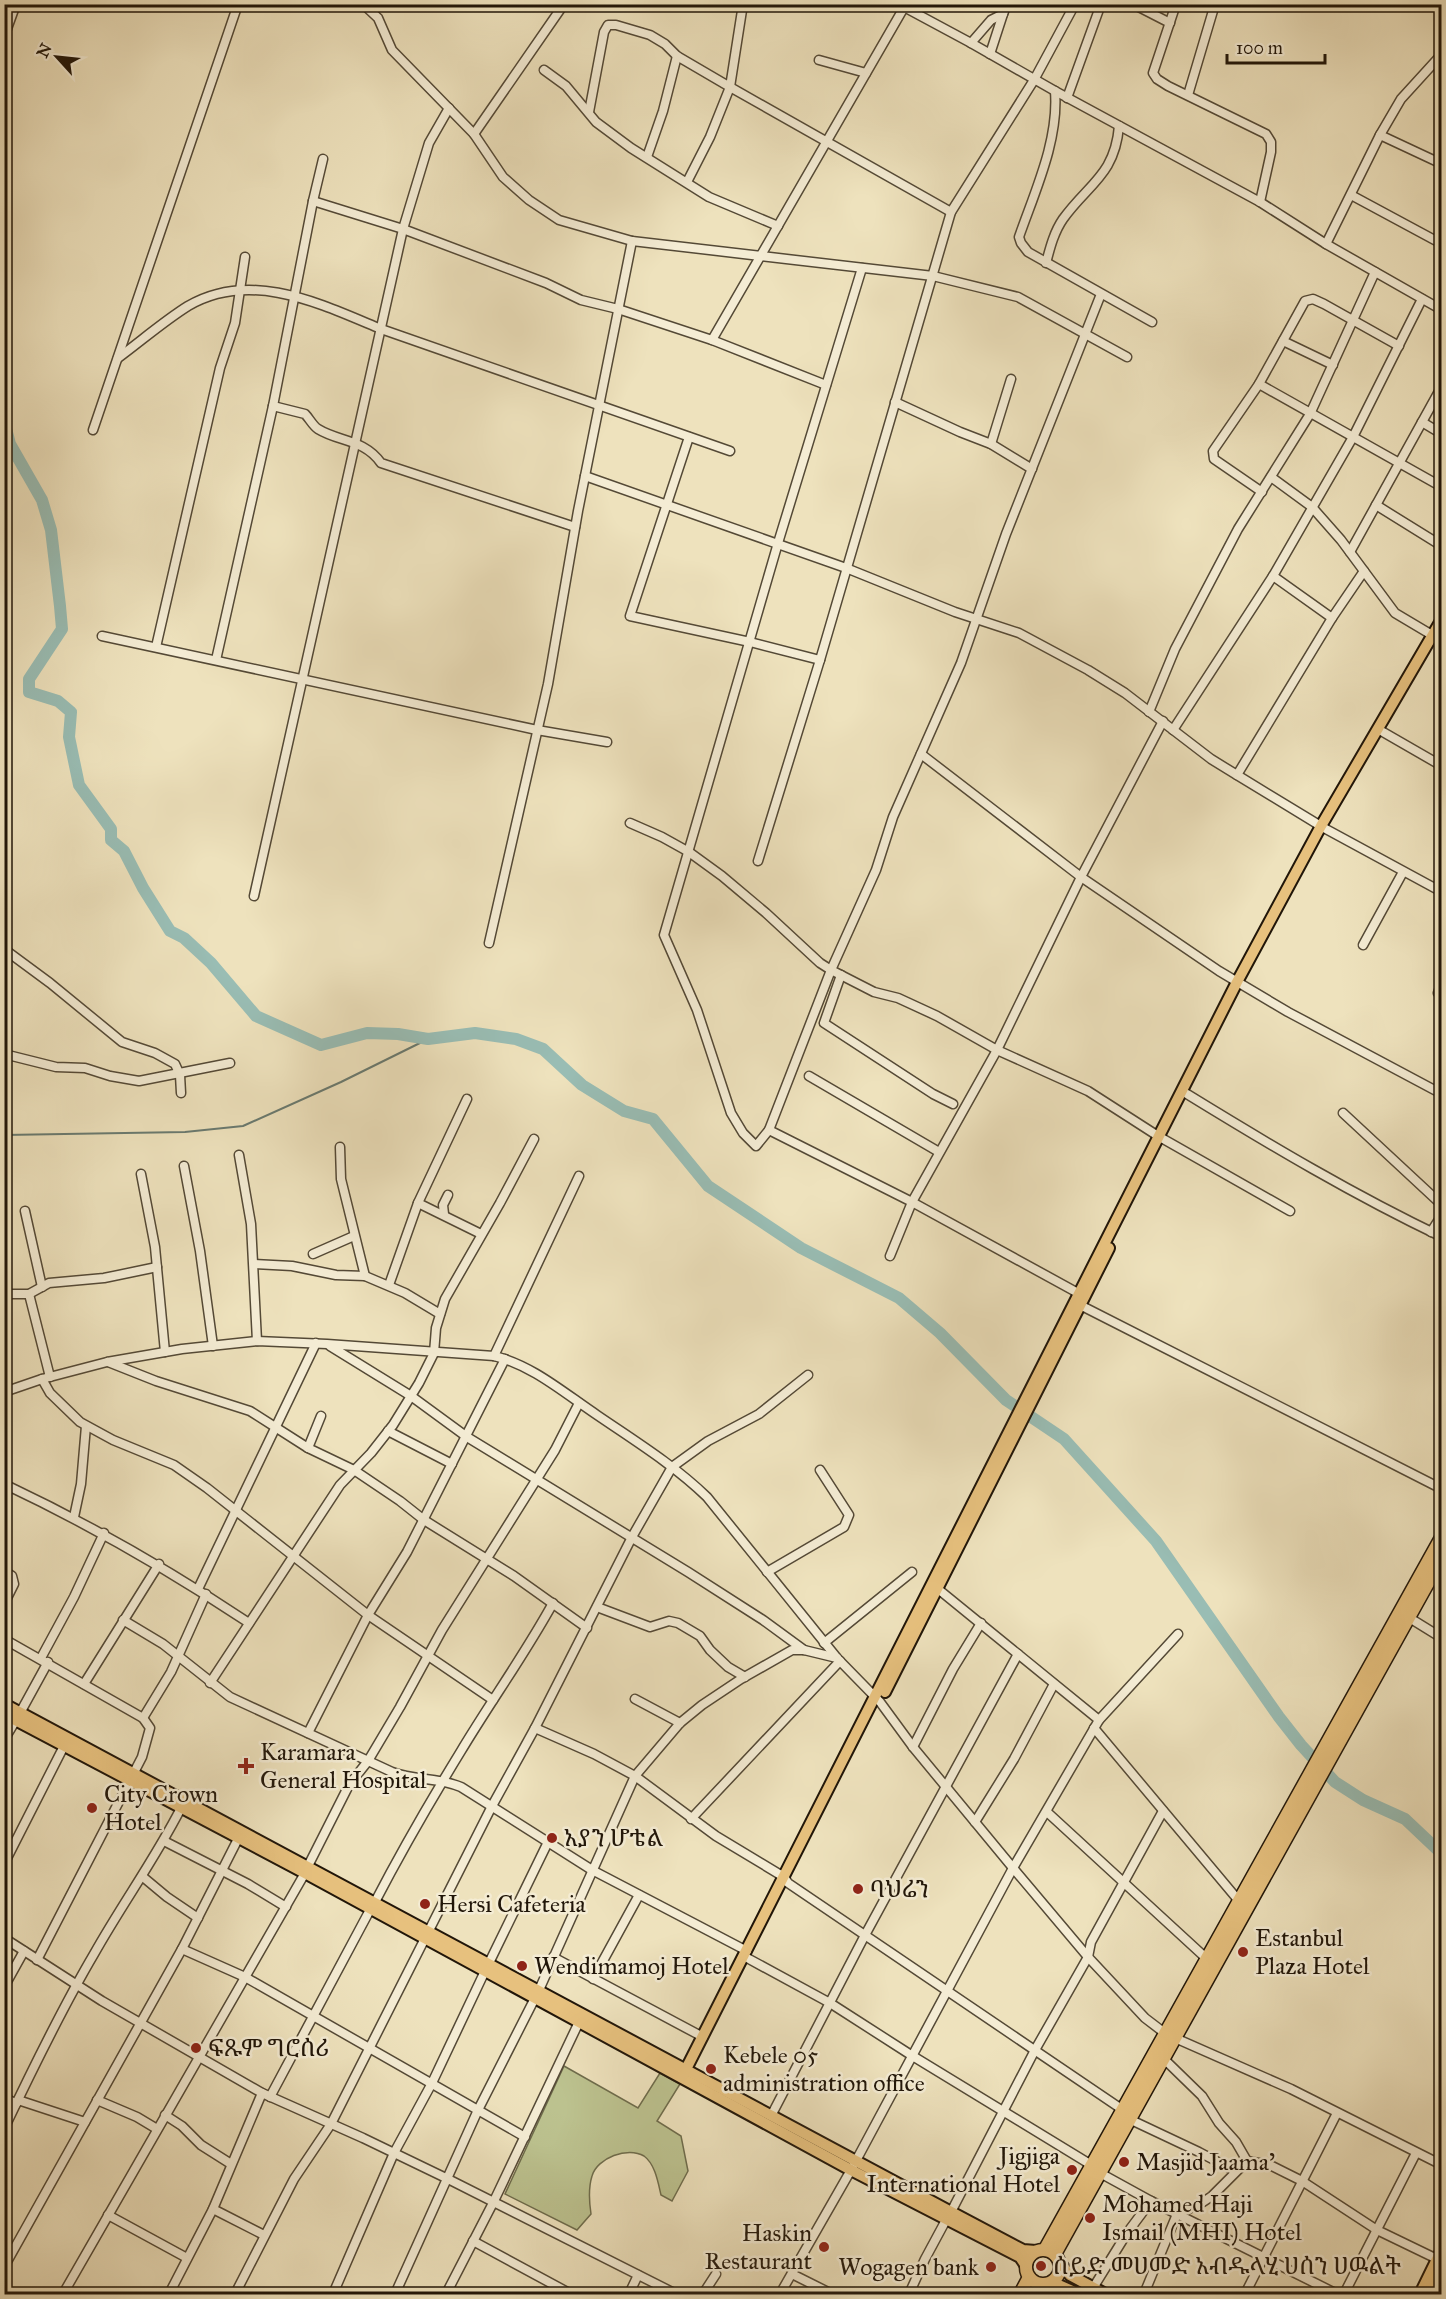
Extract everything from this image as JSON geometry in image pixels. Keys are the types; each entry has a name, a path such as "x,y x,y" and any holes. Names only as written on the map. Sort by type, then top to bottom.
{"highway":[{"path":"1049,2254 1304,1795 1442,1536"},
{"path":"1328,1750 1442,1558"},
{"path":"1126,2115 1163,2058 1170,2036 1207,1959 1239,1901 1304,1795"},
{"path":"1036,2281 1030,2255 1049,2254"},
{"path":"1020,2295 1036,2281 1059,2273 1049,2254"}],"main road":[{"path":"1324,827 1438,637 1442,619"},
{"path":"687,2075 1240,984 1324,827 1438,637"},
{"path":"1161,1137 1187,1094 1240,984"},
{"path":"878,1699 938,1589 1003,1452"},
{"path":"4,1704 18,1716 64,1746 132,1777 181,1808 241,1835"},
{"path":"4,1714 18,1716 307,1869 949,2216 1020,2257 1036,2281 1079,2295"},
{"path":"687,2075 704,2037 748,1955"},
{"path":"537,1994 579,2022 771,2116 854,2166"},
{"path":"949,2216 1023,2250 1049,2254 1070,2275 1105,2295"},
{"path":"1420,2295 1439,2254"},
{"path":"1430,2295 1442,2271"}],"street":[{"path":"4,37 16,4"},
{"path":"93,430 238,4"},
{"path":"363,4 378,18 392,50 474,134 503,177 529,200 559,220 632,241 933,276 1018,297 1127,357"},
{"path":"474,134 564,4"},
{"path":"687,182 710,137 730,87 743,4"},
{"path":"877,4 905,6 1034,80 1260,202 1326,244 1442,310"},
{"path":"990,54 1007,4"},
{"path":"758,861 820,660 951,212 1034,80 1075,4"},
{"path":"1067,98 1101,4"},
{"path":"1132,4 1170,23"},
{"path":"1176,4 1153,73 1157,79 1266,134 1271,142 1271,152 1260,202"},
{"path":"1188,95 1215,4"},
{"path":"712,340 905,6"},
{"path":"971,43 991,20 1003,14"},
{"path":"589,112 604,32 608,25 616,25 650,36 665,44 677,56 951,212"},
{"path":"1326,244 1380,135 1401,99 1442,54"},
{"path":"647,157 663,111 677,56"},
{"path":"819,60 866,73"},
{"path":"544,70 566,86 596,122 647,157 709,196 778,226"},
{"path":"1055,91 1054,124 1045,161 1020,237 1021,243 1028,252 1152,322"},
{"path":"254,896 403,229 429,143 449,108"},
{"path":"1046,262 1062,220 1096,184 1112,160 1119,126"},
{"path":"1380,135 1442,164"},
{"path":"216,660 273,406 323,159"},
{"path":"1351,195 1442,244"},
{"path":"313,201 403,229 546,283 581,300 618,309 712,340 826,384"},
{"path":"489,943 548,684 575,527 632,241"},
{"path":"156,647 214,391 236,323 245,257"},
{"path":"862,268 778,543 664,935 697,1010 731,1113 743,1133 756,1146 769,1130 831,970 876,870 893,817 924,757 977,619 1006,534 1101,294"},
{"path":"1149,712 1175,649 1238,529 1310,414 1375,272"},
{"path":"118,358 189,306 216,295 241,289 268,290 294,296 381,329 730,451"},
{"path":"1262,492 1212,456 1259,384 1305,301 1313,299 1399,346"},
{"path":"1173,730 1273,576 1353,437 1422,299"},
{"path":"1283,341 1333,365"},
{"path":"991,444 1011,379"},
{"path":"1259,384 1442,487"},
{"path":"1350,552 1442,386"},
{"path":"896,402 991,444 1032,469"},
{"path":"273,406 305,414 317,428 355,443 376,456 381,463 575,527"},
{"path":"1422,422 1442,434"},
{"path":"689,437 630,616 820,660"},
{"path":"585,476 778,543 955,612 1019,633 1125,693 1211,759 1237,775 1403,872 1440,889"},
{"path":"1271,477 1312,507 1350,552 1395,613 1438,637"},
{"path":"1376,505 1442,546"},
{"path":"1237,775 1332,618 1364,571"},
{"path":"1273,576 1332,618"},
{"path":"102,636 537,730 607,742"},
{"path":"890,1256 912,1202 997,1050 1080,877 1163,721"},
{"path":"1383,732 1442,766"},
{"path":"924,757 1080,877 1240,984 1329,1035 1442,1094"},
{"path":"630,824 662,837 722,876 820,963 831,970 874,992 898,998 937,1016 997,1050 1088,1091 1161,1137 1290,1210"},
{"path":"1363,945 1403,872"},
{"path":"4,949 122,1042 155,1053 175,1064 179,1071 182,1094"},
{"path":"841,975 824,1023 933,1094 953,1104"},
{"path":"1442,982 1438,993 1442,997"},
{"path":"4,1054 56,1067 85,1068 110,1076 139,1081 179,1071 230,1063"},
{"path":"809,1076 939,1152"},
{"path":"1187,1094 1347,1188 1415,1226 1442,1237"},
{"path":"389,1285 418,1203 467,1099"},
{"path":"1343,1113 1442,1205"},
{"path":"769,1130 912,1202 1078,1300 1442,1489"},
{"path":"210,1683 340,1485 371,1454 411,1396 434,1353 436,1328 445,1299 534,1139"},
{"path":"340,1147 341,1179 365,1276"},
{"path":"239,1155 251,1224 257,1341"},
{"path":"184,1166 200,1251 213,1346"},
{"path":"141,1174 155,1246 165,1352"},
{"path":"494,1356 579,1176"},
{"path":"444,1214 443,1205 448,1195"},
{"path":"418,1203 481,1234"},
{"path":"26,1211 42,1287"},
{"path":"1431,1232 1442,1215"},
{"path":"313,1254 354,1236"},
{"path":"254,1264 292,1266 336,1275 365,1276 405,1293 440,1314"},
{"path":"4,1294 29,1294 49,1283 104,1278 157,1267"},
{"path":"29,1294 50,1393 80,1422 113,1440 174,1465 207,1488 368,1615 493,1700"},
{"path":"4,1392 107,1362 165,1352 257,1341 494,1356 536,1373 684,1475 707,1497 824,1643 878,1699 913,1747 1013,1868 1088,1957 1145,2018 1170,2036 1291,2089 1442,2165"},
{"path":"143,1718 178,1657 234,1511 316,1343"},
{"path":"327,1344 411,1396 467,1437 763,1620 804,1650"},
{"path":"308,1733 368,1615 424,1520 505,1359"},
{"path":"107,1362 156,1381 250,1411 308,1448 354,1470 400,1500 424,1520 553,1603 586,1628"},
{"path":"235,2295 294,2179 332,2124 492,1806 535,1728 632,1537 672,1467 708,1441 759,1414 808,1375"},
{"path":"63,2295 286,1907 349,1785 368,1761 486,1558 537,1479 579,1403"},
{"path":"308,1448 321,1416"},
{"path":"74,1517 81,1484 87,1426"},
{"path":"388,1431 452,1464"},
{"path":"767,1572 844,1527 849,1515 820,1470"},
{"path":"4,1484 74,1517 159,1564 249,1623"},
{"path":"4,1740 18,1716 104,1533"},
{"path":"84,1684 159,1564"},
{"path":"4,1571 12,1576 14,1584 4,1604"},
{"path":"824,1643 912,1572"},
{"path":"938,1589 1054,1684 1096,1724 1163,1811 1239,1901"},
{"path":"169,2295 213,2209 231,2164 266,2095 444,1779 553,1603"},
{"path":"597,1607 650,1627 669,1621 678,1623 699,1636 710,1650 745,1677"},
{"path":"1408,1617 1442,1638"},
{"path":"123,1620 162,1644 230,1697 405,1777 432,1781 444,1779 461,1786 592,1870 748,1955 830,2003 1151,2201 1336,2295"},
{"path":"913,1747 953,1669 981,1623"},
{"path":"780,2295 854,2166 911,2055 1013,1868 1096,1724 1178,1634"},
{"path":"4,1639 143,1718 150,1728 148,1740 132,1777 37,1960"},
{"path":"395,2295 478,2110 537,1994 635,1776 680,1723 702,1705 745,1677 792,1650 804,1650 838,1659"},
{"path":"771,2116 864,1937 1018,1654"},
{"path":"691,1819 838,1659"},
{"path":"975,1822 1014,1759 1054,1684"},
{"path":"635,1699 680,1723"},
{"path":"535,1728 594,1754 635,1776 691,1819 786,1880 864,1937 1035,2050 1126,2115 1235,2171"},
{"path":"4,1864 8,1847 64,1746"},
{"path":"4,2129 76,1985 108,1929 143,1877 181,1808"},
{"path":"909,2295 925,2259 1035,2050 1088,1957 1091,1942 1163,1811"},
{"path":"1047,1812 1207,1959"},
{"path":"4,2267 141,2024 241,1835"},
{"path":"164,1841 222,1870 286,1907"},
{"path":"333,2295 394,2153 432,2083 548,1842"},
{"path":"143,1877 198,1918"},
{"path":"593,1979 639,1895"},
{"path":"4,1938 141,2024 266,2095 494,2201 676,2295"},
{"path":"182,1949 245,1977 525,2137"},
{"path":"4,1987 24,1951"},
{"path":"553,1957 704,2037"},
{"path":"448,2294 579,2022"},
{"path":"1163,2058 1202,2096 1247,2161"},
{"path":"4,2097 85,2122"},
{"path":"97,2100 137,2117 157,2129"},
{"path":"1245,2295 1337,2113"},
{"path":"165,2115 182,2126 201,2145 231,2164"},
{"path":"1344,2295 1416,2153"},
{"path":"1144,2295 1177,2214 1212,2196 1247,2161 1270,2165 1302,2181 1377,2230 1439,2254"},
{"path":"1093,2288 1127,2233 1151,2201"},
{"path":"213,2209 264,2235"},
{"path":"108,2215 187,2258"},
{"path":"473,2241 571,2295"},
{"path":"703,2295 716,2274"},
{"path":"792,2274 832,2295"},
{"path":"630,2295 638,2275"}],"green space":[{"path":"564,2066 638,2108 660,2073 680,2084 657,2121 681,2136 688,2171 672,2201 661,2195 656,2174 648,2159 630,2152 606,2159 595,2170 589,2190 591,2214 577,2230 505,2194"}],"waterway":[{"path":"4,421 10,444 42,500 51,530 60,606 62,629 29,679 29,692 58,701 71,712 69,737 79,785 111,829 111,840 124,851 143,888 170,931 184,938 211,963 256,1016 321,1045 367,1033 398,1034 428,1039 475,1033 516,1039 543,1049 582,1085 624,1111 653,1119 708,1186 801,1248 899,1298 940,1333 1006,1400 1064,1439 1156,1541 1301,1745 1335,1782 1363,1800 1405,1819 1442,1854"},
{"path":"4,1135 185,1132 243,1126 341,1082 428,1039"}],"place":[{"name":"Karamara General Hospital","path":"246,1766"},
{"name":"City Crown Hotel","path":"92,1808"},
{"name":"አያን ሆቴል","path":"552,1838"},
{"name":"ባህሬን","path":"858,1889"},
{"name":"Hersi Cafeteria","path":"425,1904"},
{"name":"Estanbul Plaza Hotel","path":"1243,1952"},
{"name":"Wendimamoj Hotel","path":"522,1966"},
{"name":"ፍጹም ግሮሰሪ","path":"196,2048"},
{"name":"Kebele 05 administration office","path":"711,2069"},
{"name":"Masjid Jaama'","path":"1124,2162"},
{"name":"Jigjiga International Hotel","path":"1072,2170"},
{"name":"Mohamed Haji Ismail (MHI) Hotel","path":"1090,2218"},
{"name":"Haskin Restaurant","path":"824,2247"},
{"name":"ሰይድ መሀመድ አብዱላሂ ሀሰን ሀዉልት","path":"1041,2266"},
{"name":"Wogagen bank","path":"991,2267"}]}
